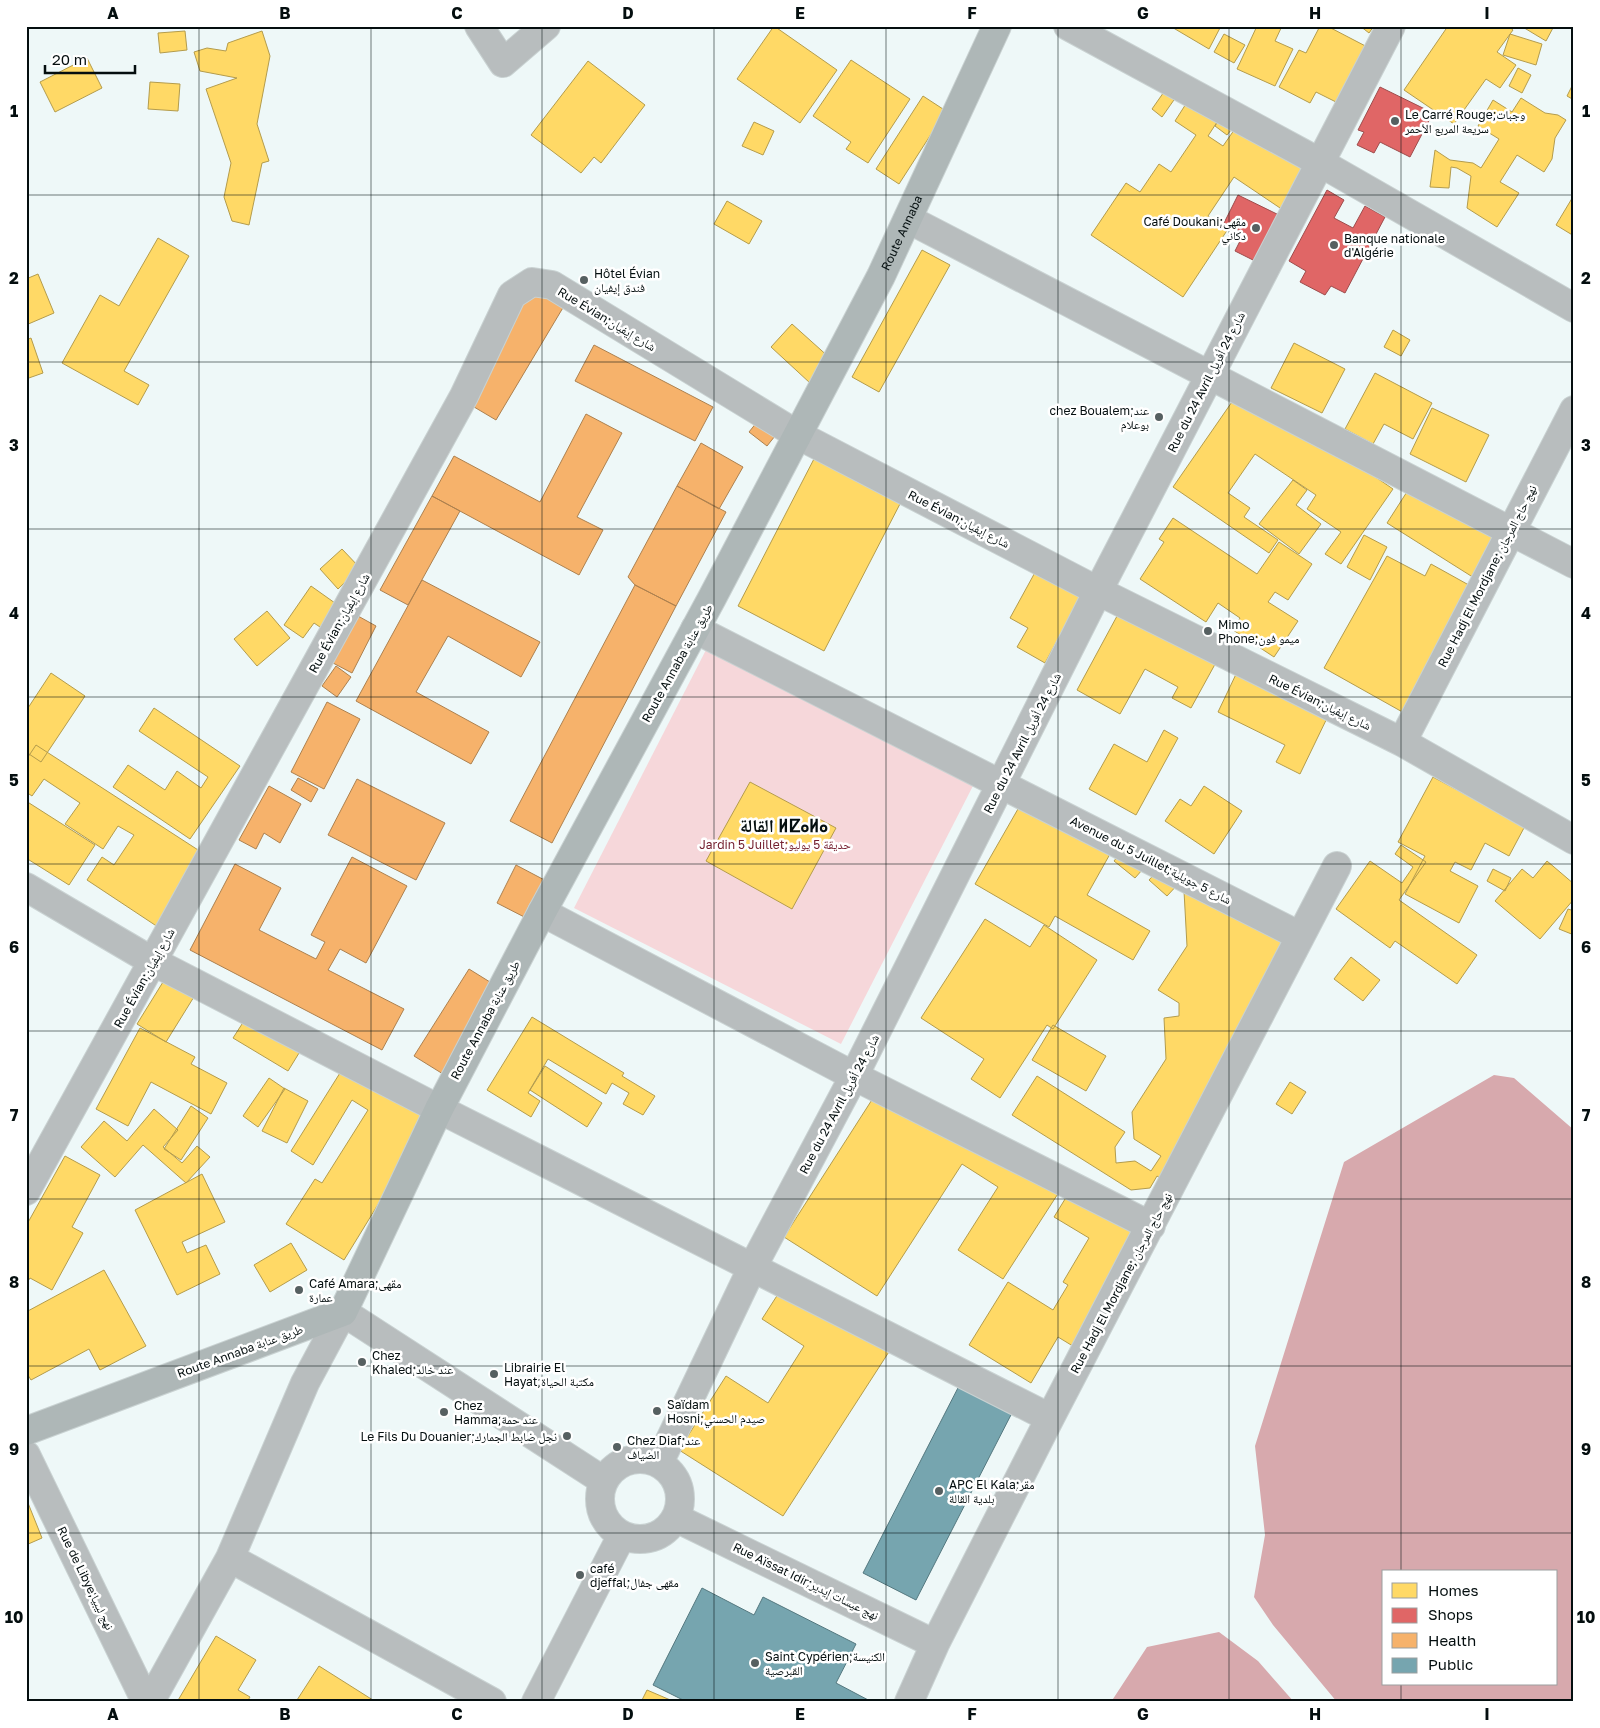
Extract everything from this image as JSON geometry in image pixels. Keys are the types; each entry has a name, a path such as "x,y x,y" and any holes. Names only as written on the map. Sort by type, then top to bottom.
{"main road":[{"name":"Route Annaba","path":"798,435 881,276 997,26"},
{"name":"Route Annaba طريق عنابة","path":"26,1431 343,1312 439,1109 542,912 798,435"}],"street":[{"path":"479,26 503,63 546,26"},
{"path":"1068,26 1319,162 1574,308"},
{"name":"Rue du 24 Avril شارع 24 أفريل","path":"659,1463 752,1268 854,1076 1098,591 1391,26"},
{"path":"908,219 1574,564"},
{"name":"Rue Évian;شارع إيفيان","path":"26,1191 464,396 512,295 532,282 552,285 798,435 1098,591 1402,742 1574,840"},
{"name":"Rue Hadj El Mordjane; نهج حاج المرجان","path":"1402,742 1574,410"},
{"name":"Avenue du 5 Juillet;شارع 5 جويلية","path":"695,629 1300,936"},
{"name":"Rue Hadj El Mordjane; نهج حاج المرجان","path":"910,1702 935,1644 1050,1418 1152,1226 1337,866"},
{"path":"26,887 152,962 1050,1418"},
{"path":"542,912 854,1076 1152,1226"},
{"path":"150,1702 230,1558 305,1384 343,1312 604,1481"},
{"name":"Rue de Libye;نهج ليبيا","path":"26,1455 146,1702"},
{"path":"647,1459 659,1463 677,1481 681,1493 681,1506 669,1528 659,1535 634,1540 612,1528 604,1518 600,1506 600,1493 604,1481 612,1471 628,1461 647,1459"},
{"name":"Rue Aïssat Idir;نهج عيسات إيدير","path":"676,1518 935,1644"},
{"path":"536,1702 622,1535"},
{"path":"230,1558 492,1702"}],"green space":[{"name":"Jardin 5 Juillet;حديقة 5 يوليو","path":"709,644 976,780 841,1044 574,908"}],"shaded area":[{"path":"1494,1075 1514,1078 1574,1130 1574,1702 1337,1702 1273,1625 1254,1597 1265,1535 1255,1446 1344,1162"},
{"path":"1219,1632 1258,1661 1294,1702 1111,1702 1147,1647"}],"building: Homes":[{"path":"774,26 837,70 800,123 737,79"},
{"path":"1170,26 1221,26 1209,49"},
{"path":"1257,26 1282,26 1275,41 1293,49 1275,86 1237,69"},
{"path":"1320,26 1327,26 1375,51 1346,107 1316,92 1310,103 1279,87 1299,50 1306,53"},
{"path":"1360,26 1374,26 1369,33"},
{"path":"1448,26 1508,26 1513,30 1497,52 1516,65 1500,88 1486,79 1454,124 1404,90"},
{"path":"1521,26 1554,26 1546,41"},
{"path":"185,31 187,50 160,53 158,33"},
{"path":"262,31 270,56 257,124 269,161 262,163 249,225 232,221 224,197 231,163 206,89 237,78 200,71 194,52 207,48 226,51 228,43"},
{"path":"1224,34 1245,45 1234,63 1214,52"},
{"path":"1510,34 1542,44 1536,65 1503,55"},
{"path":"87,58 102,88 55,112 40,82"},
{"path":"851,60 910,99 868,163 846,149 851,142 813,116"},
{"path":"588,61 645,105 601,163 594,157 581,173 531,135"},
{"path":"1518,68 1531,75 1522,93 1509,86"},
{"path":"150,82 180,84 178,111 148,109"},
{"path":"1574,82 1574,100 1567,96"},
{"path":"1166,89 1176,97 1162,117 1152,109"},
{"path":"923,96 946,111 899,184 876,169"},
{"path":"1191,96 1221,116 1208,136 1223,146 1239,123 1312,172 1286,212 1234,177 1208,216 1228,229 1183,297 1091,235 1126,183 1140,192 1159,164 1171,172 1196,135 1175,121"},
{"path":"1521,98 1545,113 1558,115 1566,120 1555,138 1552,159 1544,172 1517,155 1500,182 1519,193 1497,227 1467,208 1471,176 1457,168 1451,167 1449,188 1430,187 1435,150 1450,160 1473,163 1481,168 1499,139 1478,126 1493,100 1512,112"},
{"path":"1223,114 1236,124 1227,135 1215,126"},
{"path":"754,122 774,131 763,155 742,146"},
{"path":"1574,195 1574,236 1556,225"},
{"path":"727,201 762,221 749,244 714,224"},
{"path":"158,238 189,256 124,371 149,385 138,405 62,363 100,295 119,306"},
{"path":"922,250 950,265 879,392 852,377"},
{"path":"38,274 54,313 26,325 26,279"},
{"path":"792,324 831,359 810,383 771,347"},
{"path":"1393,330 1410,340 1401,356 1384,347"},
{"path":"31,338 43,373 26,379 26,340"},
{"path":"1294,343 1345,369 1322,413 1271,388"},
{"path":"1375,373 1432,403 1413,439 1384,424 1373,444 1345,429"},
{"path":"1243,386 1393,489 1341,564 1325,554 1341,532 1307,509 1316,495 1255,454 1228,493 1250,508 1244,517 1278,540 1269,553 1173,487"},
{"path":"1432,408 1489,435 1466,482 1410,454"},
{"path":"816,455 902,500 824,651 738,606"},
{"path":"1293,480 1307,490 1296,505 1321,524 1299,554 1259,524"},
{"path":"1412,484 1504,542 1479,581 1387,523"},
{"path":"1173,518 1257,574 1279,542 1312,564 1288,600 1275,592 1268,602 1298,621 1274,657 1233,630 1240,618 1218,603 1206,622 1140,579 1164,542 1159,539"},
{"path":"1364,535 1387,547 1370,580 1347,567"},
{"path":"342,549 360,568 338,589 320,569"},
{"path":"1044,556 1090,581 1045,663 1017,647 1028,628 1010,618"},
{"path":"1387,556 1425,576 1431,564 1476,589 1406,714 1324,668"},
{"path":"311,586 342,608 326,631 314,623 303,638 284,625"},
{"path":"1123,605 1219,657 1191,708 1172,698 1178,687 1145,669 1120,714 1077,690"},
{"path":"267,611 290,638 257,666 234,639"},
{"path":"1238,670 1329,714 1300,774 1276,762 1285,745 1218,712"},
{"path":"51,673 85,696 41,762 26,752 26,711"},
{"path":"154,708 240,766 190,839 113,787 128,765 165,790 177,771 201,788 208,777 139,731"},
{"path":"1164,730 1178,738 1136,815 1089,789 1114,744 1147,762"},
{"path":"36,745 212,859 164,931 87,880 102,857 114,865 134,835 118,826 103,849 65,824 80,803 44,779 32,796 26,792 26,760"},
{"path":"1433,777 1525,826 1509,856 1485,843 1471,870 1455,862 1450,871 1478,886 1459,923 1405,894 1425,856 1398,842"},
{"path":"750,782 836,828 792,909 706,861"},
{"path":"1204,786 1242,811 1214,854 1165,821 1180,799 1191,806"},
{"path":"1030,788 1119,838 1087,895 1150,931 1133,960 1055,916 1049,927 975,884"},
{"path":"26,801 95,845 69,885 26,858"},
{"path":"1128,843 1150,861 1135,878 1114,861"},
{"path":"1401,845 1426,862 1399,900 1477,955 1457,984 1395,941 1390,948 1336,909 1370,861 1402,883 1413,867 1395,854"},
{"path":"1547,861 1574,884 1574,899 1540,939 1495,901 1522,869 1533,878"},
{"path":"1162,866 1180,882 1167,896 1149,880"},
{"path":"1493,869 1511,878 1505,891 1487,881"},
{"path":"1189,882 1306,956 1163,1180 1157,1176 1150,1188 1131,1190 1012,1115 1037,1076 1125,1132 1115,1147 1116,1163 1135,1161 1151,1171 1161,1156 1134,1139 1132,1112 1166,1059 1164,1018 1179,1016 1179,1003 1158,990 1187,946 1184,891"},
{"path":"1568,909 1574,911 1574,935 1559,929"},
{"path":"985,919 1030,947 1044,925 1097,960 1053,1029 1047,1025 1000,1098 971,1079 984,1059 921,1018"},
{"path":"1351,957 1380,980 1363,1001 1334,979"},
{"path":"176,961 205,979 166,1042 137,1024"},
{"path":"253,1007 307,1040 288,1071 233,1038"},
{"path":"532,1017 624,1073 622,1076 655,1096 643,1115 623,1104 629,1093 612,1083 606,1094 548,1059 528,1093 540,1101 531,1117 487,1090"},
{"path":"1053,1025 1106,1056 1086,1091 1032,1060"},
{"path":"140,1028 195,1057 191,1064 227,1083 211,1114 151,1082 128,1126 96,1109"},
{"path":"350,1057 436,1110 344,1260 286,1224 315,1179 322,1183 368,1110 352,1100 313,1165 291,1151"},
{"path":"545,1066 602,1103 587,1127 530,1090"},
{"path":"269,1078 285,1089 258,1127 243,1116"},
{"path":"884,1081 1061,1189 1003,1279 958,1250 998,1187 962,1164 877,1296 784,1237"},
{"path":"1290,1082 1306,1092 1292,1114 1276,1104"},
{"path":"284,1088 308,1101 287,1143 262,1131"},
{"path":"191,1106 208,1118 181,1160 164,1149"},
{"path":"154,1109 178,1130 163,1147 182,1163 197,1146 210,1157 186,1183 143,1145 115,1177 81,1147 104,1121 127,1141"},
{"path":"65,1156 100,1175 72,1227 83,1233 52,1290 30,1278 26,1284 26,1226"},
{"path":"202,1174 225,1222 182,1242 187,1253 206,1245 220,1274 177,1295 135,1210"},
{"path":"1070,1191 1150,1239 1081,1351 1058,1337 1031,1383 969,1345 1008,1282 1053,1310 1068,1285 1063,1282 1089,1238 1054,1217"},
{"path":"291,1243 307,1270 270,1292 254,1265"},
{"path":"104,1270 146,1346 100,1370 89,1349 31,1380 26,1372 26,1312"},
{"path":"789,1277 894,1344 783,1516 679,1450 726,1376 768,1403 804,1346 762,1319"},
{"path":"26,1498 42,1538 26,1545"},
{"path":"216,1636 256,1660 238,1690 250,1697 247,1702 177,1702"},
{"path":"319,1666 376,1702 300,1702 297,1700"},
{"path":"647,1690 675,1702 641,1702"}],"building: Shops":[{"name":"Le Carré Rouge;وجبات سريعة المربع الأحمر","path":"1380,87 1433,113 1410,157 1380,142 1374,153 1357,145 1364,132 1358,130"},
{"name":"Banque nationale d'Algérie","path":"1327,190 1344,200 1334,218 1353,228 1365,206 1385,217 1345,293 1331,286 1325,295 1300,282 1306,271 1289,261"},
{"name":"Café Doukani;مقهى دكاني","path":"1238,195 1283,217 1259,263 1235,251 1244,233 1224,223"}],"building: Health":[{"path":"532,286 564,306 496,420 464,401"},
{"path":"594,345 713,407 695,441 575,381"},
{"path":"765,412 783,426 767,446 749,432"},
{"path":"586,414 622,433 577,517 603,530 579,575 432,496 454,456 540,502"},
{"path":"701,443 743,467 719,509 677,486"},
{"path":"677,486 726,512 676,606 635,585 628,577"},
{"path":"432,496 460,511 408,605 380,590"},
{"path":"422,580 540,642 521,677 448,636 416,692 489,732 471,764 356,701"},
{"path":"635,585 676,606 552,843 510,821"},
{"path":"358,616 376,626 352,673 333,663"},
{"path":"336,666 351,677 337,697 322,686"},
{"path":"327,702 360,719 324,789 291,772"},
{"path":"298,778 318,789 311,802 291,790"},
{"path":"357,779 445,823 416,880 328,835"},
{"path":"269,786 301,804 280,843 264,833 256,849 239,840"},
{"path":"352,857 407,886 366,963 340,949 328,970 404,1009 382,1050 190,950 235,864 281,888 259,930 316,959 325,942 311,935"},
{"path":"516,865 552,884 532,921 497,903"},
{"path":"469,969 498,987 443,1074 414,1056"}],"building: Public":[{"name":"APC El Kala;مقر بلدية القالة","path":"961,1382 1014,1409 916,1600 863,1573"},
{"name":"Saint Cypérien;الكنيسة القبرصية","path":"702,1588 754,1615 763,1597 856,1644 836,1683 872,1702 687,1702 653,1685"}],"place":[{"name":"Le Carré Rouge;وجبات سريعة المربع الأحمر","path":"1395,121"},
{"name":"Café Doukani;مقهى دكاني","path":"1256,228"},
{"name":"Banque nationale d'Algérie","path":"1334,245"},
{"name":"Hôtel Évian فندق إيفيان","path":"584,280"},
{"name":"chez Boualem;عند بوعلام","path":"1159,417"},
{"name":"Mimo Phone;ميمو فون","path":"1208,631"},
{"name":"Café Amara;مقهى عمارة","path":"299,1290"},
{"name":"Chez Khaled;عند خالد","path":"362,1362"},
{"name":"Librairie El Hayat;مكتبة الحياة","path":"494,1374"},
{"name":"Saïdam Hosni;صيدم الحسني","path":"657,1411"},
{"name":"Chez Hamma;عند حمة","path":"444,1412"},
{"name":"Le Fils Du Douanier;نجل ضابط الجمارك","path":"567,1436"},
{"name":"Chez Diaf;عند الضياف","path":"617,1447"},
{"name":"APC El Kala;مقر بلدية القالة","path":"939,1491"},
{"name":"café djeffal;مقهى جفال","path":"580,1575"},
{"name":"Saint Cypérien;الكنيسة القبرصية","path":"755,1663"}],"district":[{"name":"القالة ⵍⵇⴰⵍⴰ","path":"784,825"}]}
